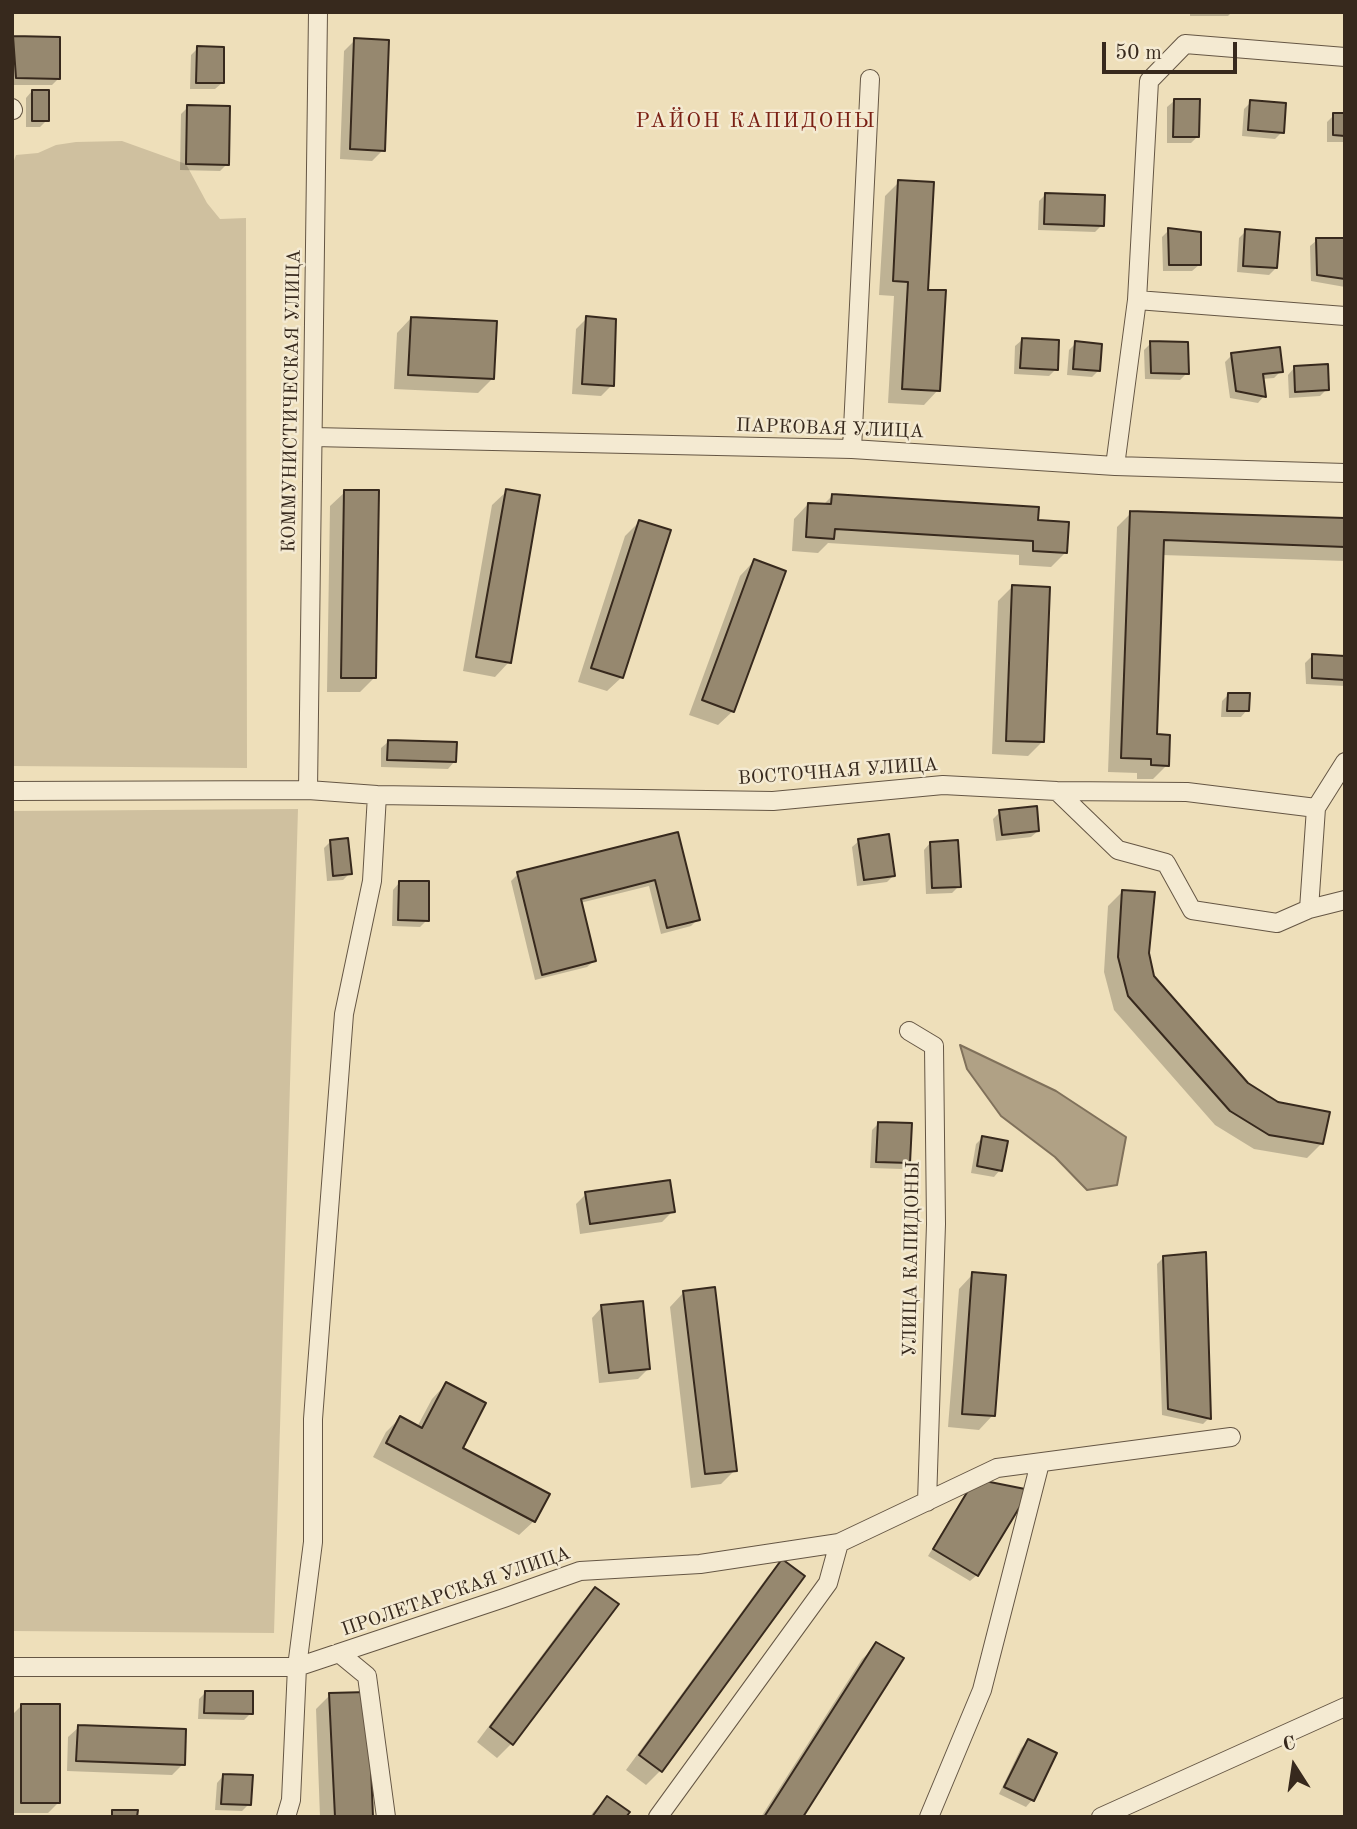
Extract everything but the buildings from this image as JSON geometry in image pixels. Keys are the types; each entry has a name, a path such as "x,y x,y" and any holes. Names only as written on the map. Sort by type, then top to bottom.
{"street":[{"name":"КОММУНИСТИЧЕСКАЯ УЛИЦА","path":"308,790 318,12"},
{"path":"1115,466 1137,300 1149,81 1185,44 1345,57"},
{"path":"852,449 870,79"},
{"path":"1137,300 1345,316"},
{"name":"ПАРКОВАЯ УЛИЦА","path":"313,437 852,449 1115,466 1345,473"},
{"path":"1309,909 1315,808 1345,762"},
{"name":"ВОСТОЧНАЯ УЛИЦА","path":"12,791 308,790 377,795 773,802 943,785 1057,791 1187,792 1315,808"},
{"path":"1057,791 1118,850 1166,863 1192,910 1277,923 1309,909 1345,900"},
{"path":"286,1817 291,1800 297,1667 313,1542 313,1419 344,1014 372,881 377,795"},
{"name":"УЛИЦА КАПИДОНЫ","path":"909,1031 934,1046 936,1224 927,1502"},
{"name":"ПРОЛЕТАРСКАЯ УЛИЦА","path":"12,1667 297,1667 580,1571 700,1564 839,1543 997,1468 1231,1437"},
{"path":"929,1817 982,1690 1040,1462"},
{"path":"658,1817 828,1583 839,1543"},
{"path":"339,1653 367,1676 386,1817"},
{"path":"1101,1817 1345,1707"}],"shaded area":[{"path":"122,141 186,164 207,203 220,219 246,218 247,768 12,766 12,166 16,155 38,153 56,145"},
{"path":"298,809 274,1633 12,1631 12,811"},
{"path":"960,1045 1056,1091 1126,1137 1117,1185 1087,1190 1055,1157 1001,1116 967,1069"}],"district":[{"name":"РАЙОН КАПИДОНЫ","path":"756,121"}]}
